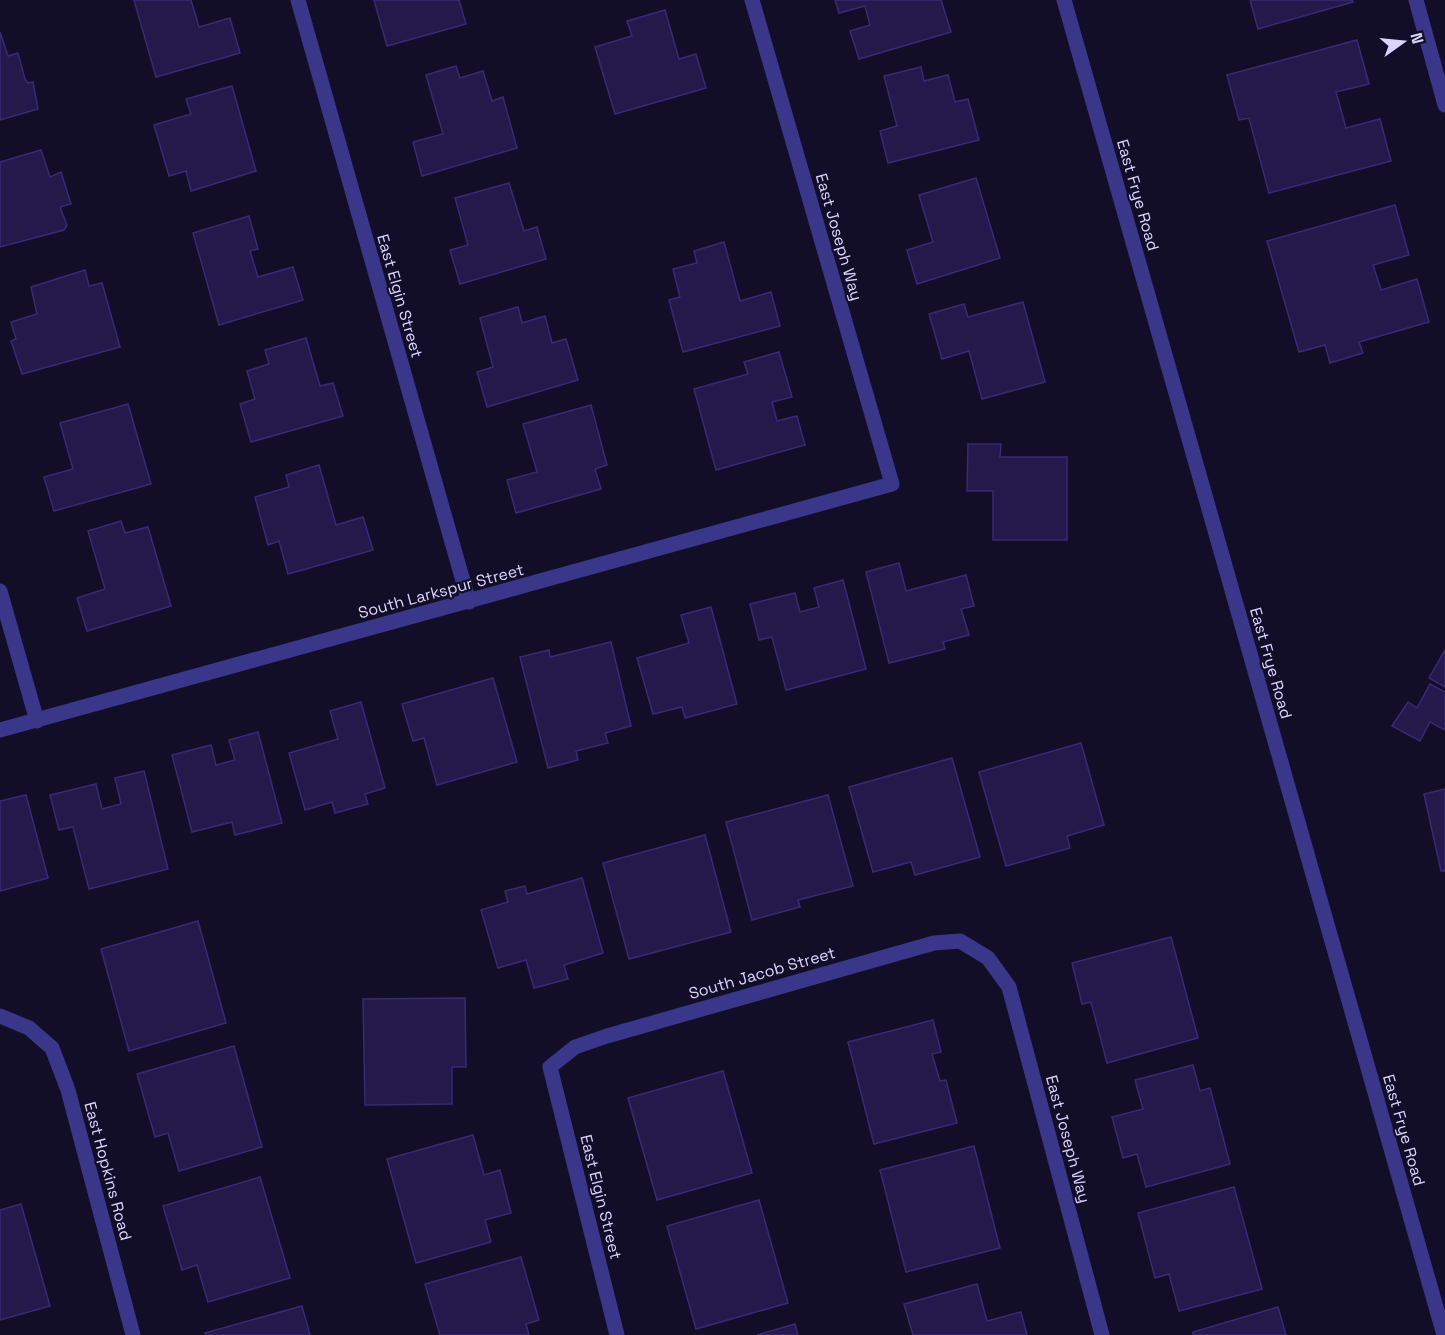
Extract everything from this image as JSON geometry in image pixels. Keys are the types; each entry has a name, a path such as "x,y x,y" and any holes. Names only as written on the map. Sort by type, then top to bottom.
{"street":[{"name":"East Elgin Street","path":"298,0 469,602"},
{"name":"East Joseph Way","path":"752,0 892,484"},
{"name":"East Frye Road","path":"1064,0 1444,1335"},
{"path":"1416,0 1445,105"},
{"name":"South Larkspur Street","path":"0,730 892,484"},
{"path":"0,591 38,721"},
{"name":"South Jacob Street","path":"550,1067 575,1047 606,1036 934,943 960,941 988,958"},
{"name":"East Joseph Way","path":"988,958 1009,987 1102,1335"},
{"name":"East Hopkins Road","path":"0,1016 29,1028 52,1048 68,1090 133,1335"},
{"name":"East Elgin Street","path":"550,1067 617,1335"}],"building":[{"path":"134,0 191,0 199,27 230,18 240,53 156,77"},
{"path":"374,0 459,0 466,24 387,46"},
{"path":"835,0 941,0 951,32 859,59 850,31 870,25 865,6 839,13"},
{"path":"1250,0 1352,0 1353,2 1258,29"},
{"path":"665,10 679,59 696,54 706,88 615,114 595,47 632,36 627,21"},
{"path":"0,32 8,56 18,53 25,79 28,83 33,82 38,109 0,120"},
{"path":"1357,40 1369,84 1336,92 1346,128 1380,119 1391,161 1269,193 1249,118 1239,120 1227,75"},
{"path":"456,66 460,78 483,71 492,101 503,97 517,148 422,176 413,142 443,134 426,75"},
{"path":"921,67 924,81 948,75 955,102 968,99 979,140 888,163 880,131 897,126 884,76"},
{"path":"232,86 256,171 191,191 186,171 169,176 154,125 191,114 186,99"},
{"path":"41,150 50,177 61,172 71,204 60,207 67,225 64,230 0,247 0,162"},
{"path":"976,178 1000,258 917,284 907,250 933,242 919,195"},
{"path":"509,183 524,231 537,227 546,259 460,284 450,250 468,245 455,198"},
{"path":"1395,205 1409,255 1373,265 1381,290 1417,279 1429,322 1359,342 1363,353 1330,363 1325,345 1299,352 1267,241"},
{"path":"249,216 258,249 250,251 258,277 293,267 303,300 219,325 193,233"},
{"path":"724,242 740,301 771,292 780,326 683,352 669,300 680,297 673,269 697,263 694,251"},
{"path":"85,270 89,286 102,283 120,347 22,374 11,341 16,339 11,322 37,314 31,287"},
{"path":"1023,302 1045,382 982,399 969,351 942,359 929,314 964,304 968,317"},
{"path":"518,307 522,323 545,316 552,343 566,339 578,380 487,407 477,372 493,367 480,318"},
{"path":"306,338 320,386 333,383 343,416 251,442 240,404 255,399 247,371 269,364 265,350"},
{"path":"779,352 792,397 772,402 777,421 797,416 805,445 716,470 694,389 748,374 744,362"},
{"path":"128,404 151,484 54,511 44,477 73,469 60,423"},
{"path":"591,405 607,465 595,469 601,489 516,513 507,480 537,472 523,424"},
{"path":"968,444 1001,444 1000,457 1067,457 1067,540 993,540 993,491 967,491"},
{"path":"319,465 336,525 363,517 373,550 288,574 279,541 268,545 255,497 289,487 286,475"},
{"path":"121,521 125,533 148,527 171,606 87,631 77,598 105,589 88,531"},
{"path":"899,563 906,591 966,575 974,606 961,609 969,635 943,642 945,649 889,663 866,572"},
{"path":"843,580 866,669 786,690 772,637 759,640 750,604 795,593 800,612 819,607 814,588"},
{"path":"711,607 737,704 685,718 682,707 653,714 637,658 689,643 681,615"},
{"path":"611,642 631,726 605,733 608,743 576,751 578,760 548,768 520,657 549,650 550,657"},
{"path":"1445,650 1445,687 1429,678"},
{"path":"493,678 517,762 437,785 424,738 413,741 402,704"},
{"path":"1430,684 1445,692 1445,730 1430,722 1420,741 1392,726 1408,702 1417,708"},
{"path":"361,702 385,788 365,794 368,804 335,813 332,802 305,810 289,753 338,739 330,711"},
{"path":"258,732 282,823 235,835 232,822 192,832 172,755 211,745 216,765 235,760 229,740"},
{"path":"1081,743 1104,825 1067,836 1070,848 1006,866 979,772"},
{"path":"952,758 980,857 915,875 911,862 873,872 849,787"},
{"path":"144,771 168,869 89,889 73,827 59,830 50,795 96,784 102,809 121,804 115,778"},
{"path":"1445,789 1445,871 1441,871 1424,794"},
{"path":"26,795 48,878 0,891 0,801"},
{"path":"828,795 853,886 798,900 800,907 752,920 726,822"},
{"path":"705,835 731,932 629,959 603,863"},
{"path":"582,878 603,953 564,965 568,979 534,988 526,960 498,968 481,910 508,902 505,891 525,886 527,894"},
{"path":"198,921 226,1023 129,1051 101,949"},
{"path":"1171,937 1198,1038 1107,1063 1091,1002 1082,1004 1072,963"},
{"path":"465,998 466,1067 452,1067 452,1104 365,1105 363,999"},
{"path":"933,1020 941,1052 932,1054 940,1081 946,1080 957,1123 874,1144 848,1042"},
{"path":"234,1046 262,1147 179,1171 168,1133 155,1137 137,1074"},
{"path":"1193,1065 1200,1091 1210,1088 1230,1164 1146,1187 1137,1154 1123,1158 1112,1117 1143,1109 1135,1080"},
{"path":"723,1071 752,1173 657,1200 628,1098"},
{"path":"473,1135 484,1175 500,1170 511,1213 485,1220 491,1242 416,1263 387,1159"},
{"path":"974,1146 1000,1248 906,1272 880,1170"},
{"path":"260,1177 290,1278 208,1302 197,1265 182,1270 163,1206"},
{"path":"1234,1187 1262,1289 1179,1311 1169,1274 1155,1278 1138,1213"},
{"path":"759,1200 788,1303 696,1329 667,1226"},
{"path":"21,1204 50,1306 0,1320 0,1210"},
{"path":"521,1257 539,1320 526,1324 529,1335 440,1335 425,1284"},
{"path":"977,1284 987,1321 1021,1312 1027,1335 913,1335 904,1304"},
{"path":"302,1306 310,1335 206,1335 205,1333"},
{"path":"1278,1307 1286,1335 1193,1335 1193,1332"},
{"path":"795,1324 798,1335 757,1335"}]}
